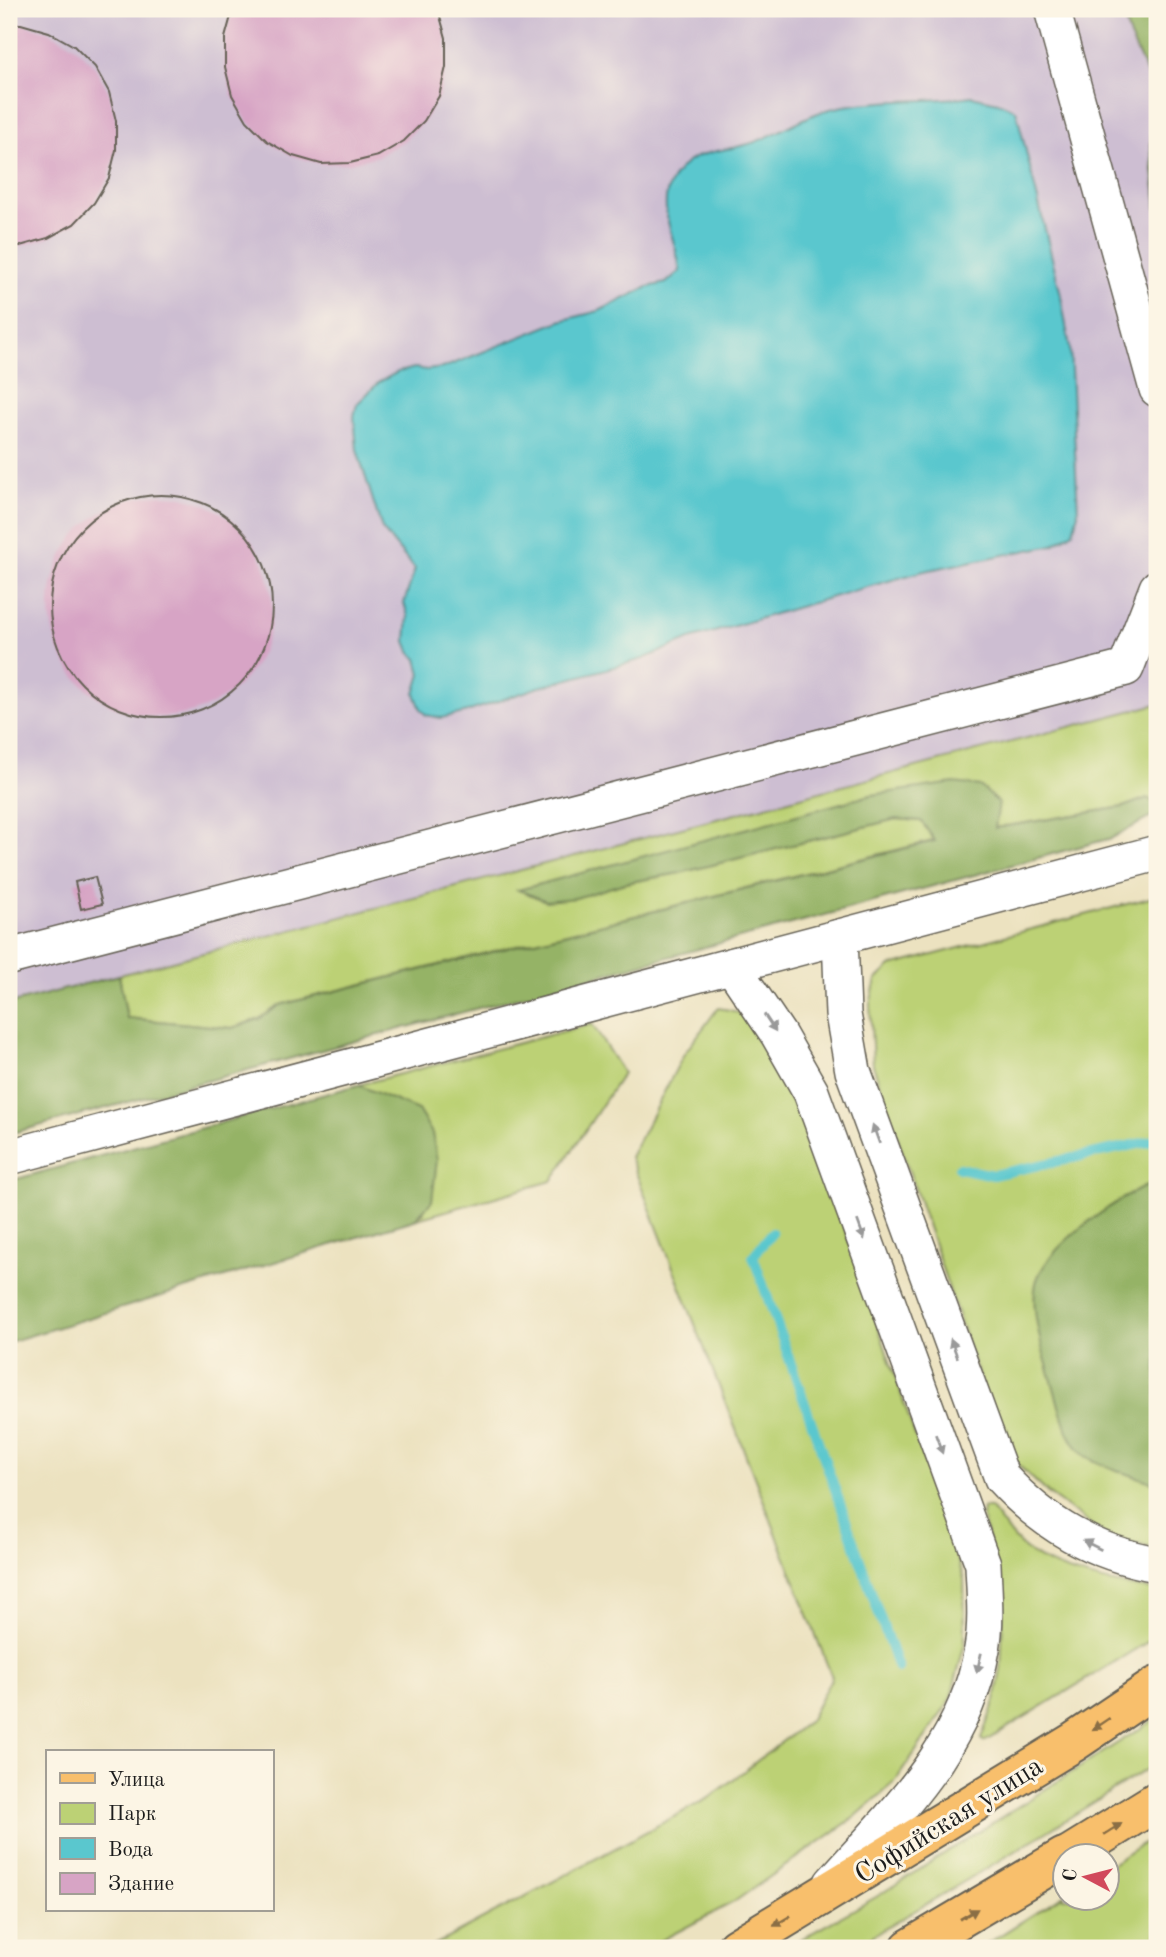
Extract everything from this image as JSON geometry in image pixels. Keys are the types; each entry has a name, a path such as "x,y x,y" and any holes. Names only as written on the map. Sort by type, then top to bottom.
{"main road":[{"name":"Софийская улица","path":"736,1948 1074,1742 1157,1686"},
{"path":"1089,1842 1157,1801"},
{"path":"910,1948 1050,1865"}],"street":[{"path":"1052,9 1157,389"},
{"path":"9,957 1126,668 1157,588"},
{"path":"9,1157 1157,853"},
{"path":"840,937 843,1014 853,1071 1002,1478 1021,1499 1076,1537 1104,1551 1157,1564"},
{"path":"732,966 778,1034 811,1092 983,1564 983,1647 961,1721 943,1752 907,1798 819,1899"}],"shaded area":[{"path":"9,9 1157,9 1157,704 9,1004"}],"green space":[{"path":"1121,9 1157,9 1157,210 1151,147 1155,91 1130,37"},
{"path":"1157,704 1157,803 1147,798 1123,807 994,828 871,795 519,891 625,883 680,873 896,819 921,821 936,840 280,1005 259,1019 232,1028 127,1018 119,975"},
{"path":"954,783 980,786 999,803 995,828 1123,807 1147,798 1157,803 1157,814 1112,838 9,1134 9,1004 119,975 127,1018 232,1028 259,1019 280,1005 935,841 921,821 896,819 680,873 625,883 576,898 546,901 518,890 871,795"},
{"path":"1157,896 1157,1549 1109,1538 1049,1494 1016,1463 1001,1442 873,1065 870,1004 876,980 891,966"},
{"path":"718,1008 739,1013 760,1036 782,1074 817,1147 964,1579 965,1643 950,1701 894,1783 855,1817 734,1902 647,1948 429,1948 709,1798 809,1721 832,1677 630,1157 684,1054"},
{"path":"592,1024 623,1073 552,1181 414,1220 424,1212 358,1085"},
{"path":"358,1085 418,1110 432,1133 437,1160 432,1201 414,1220 9,1342 9,1181"},
{"path":"1157,1181 1157,1484 1088,1458 1071,1438 1063,1420 1045,1357 1034,1301 1038,1277 1046,1263 1073,1234 1125,1197"},
{"path":"983,1508 990,1508 1022,1546 1050,1564 1086,1577 1157,1590 1157,1636 984,1742 981,1739 995,1701 1001,1669 1003,1614 1001,1589 982,1516"},
{"path":"1157,1718 1157,1763 1019,1849 852,1948 785,1948 876,1897"},
{"path":"1157,1834 1157,1946 1154,1948 980,1948 1050,1904 1050,1912 1120,1912 1120,1858"}],"water":[{"path":"972,96 998,102 1016,110 1060,291 1070,348 1078,513 1073,532 1053,545 924,571 853,591 690,639 643,659 536,688 464,713 441,718 426,715 415,694 421,674 417,659 406,641 408,616 404,603 415,569 382,529 357,450 354,416 357,404 379,382 398,372 415,368 443,368 560,321 599,311 648,287 666,283 680,271 667,216 667,195 677,172 695,158 752,143 828,110 873,102"}],"building":[{"path":"233,9 438,9 446,38 446,67 439,96 424,121 404,141 378,156 350,163 321,164 293,156 267,141 247,121 232,95 225,67 225,38"},
{"path":"9,24 21,24 49,32 74,46 95,67 109,92 116,121 116,150 109,178 94,203 74,224 48,238 20,246 9,246"},
{"path":"150,495 172,495 204,503 240,527 264,563 272,606 264,649 240,685 204,709 172,717 150,717 118,709 90,692 75,677 58,649 50,617 50,595 58,563 75,535 90,520 118,503"},
{"path":"95,877 102,904 81,909 75,882"}],"waterway":[{"path":"959,1168 993,1175 1157,1140"},
{"path":"772,1233 753,1256 898,1668"}]}
